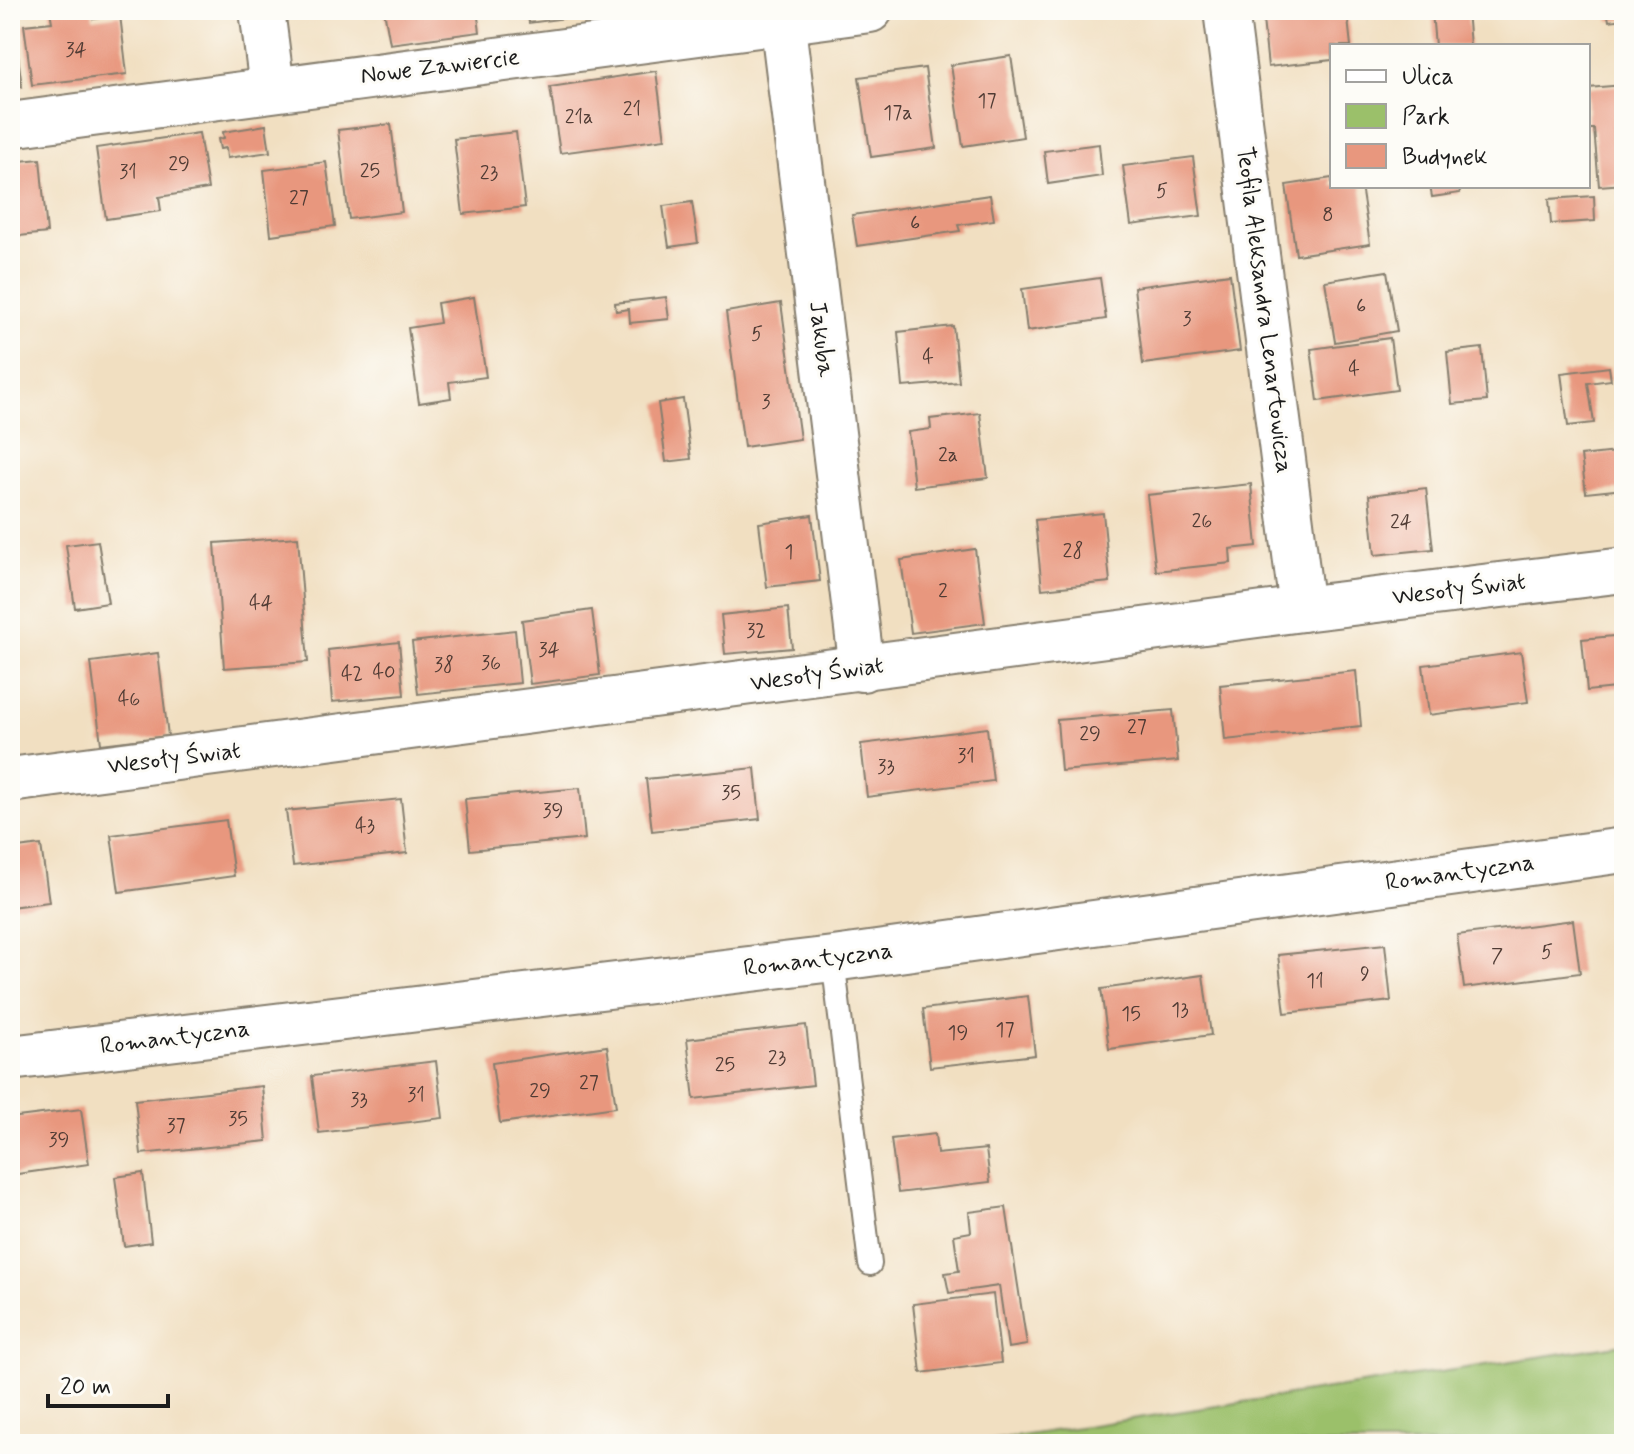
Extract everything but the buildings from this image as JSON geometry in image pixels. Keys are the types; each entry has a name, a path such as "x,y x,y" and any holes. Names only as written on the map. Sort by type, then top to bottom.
{"street":[{"path":"262,10 272,88"},
{"name":"Nowe Zawiercie","path":"10,125 782,16 870,10"},
{"name":"Teofila Aleksandra Lenartowicza","path":"1226,10 1302,609"},
{"name":"Jakuba","path":"782,16 862,669"},
{"name":"Wesoły Świat","path":"10,780 1302,609 1624,570"},
{"name":"Romantyczna","path":"10,1058 833,959 1624,850"}],"lane":[{"path":"833,959 870,1264"}],"green space":[{"path":"1624,1344 1624,1444 968,1444"}]}
